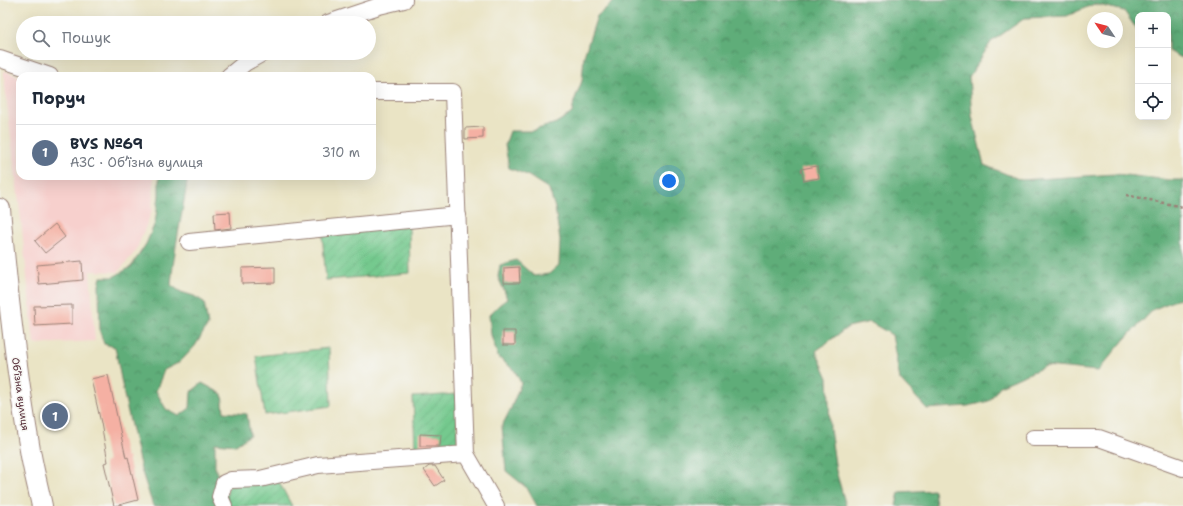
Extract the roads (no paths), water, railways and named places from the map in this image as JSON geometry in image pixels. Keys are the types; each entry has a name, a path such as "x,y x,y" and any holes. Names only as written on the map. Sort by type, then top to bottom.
{"main road":[{"name":"Обʼїзна вулиця","path":"0,209 6,284 17,370 30,451 42,506"}],"street":[{"path":"349,16 379,6 404,0"},
{"path":"0,59 38,72"},
{"path":"234,72 250,60"},
{"path":"376,92 454,92 466,454 496,506"},
{"path":"189,242 458,215"},
{"path":"1033,438 1099,438 1183,468"},
{"path":"224,506 220,497 224,483 232,480 260,479 318,465 466,454"}],"place":[{"name":"BVS №69","path":"55,416"}]}
